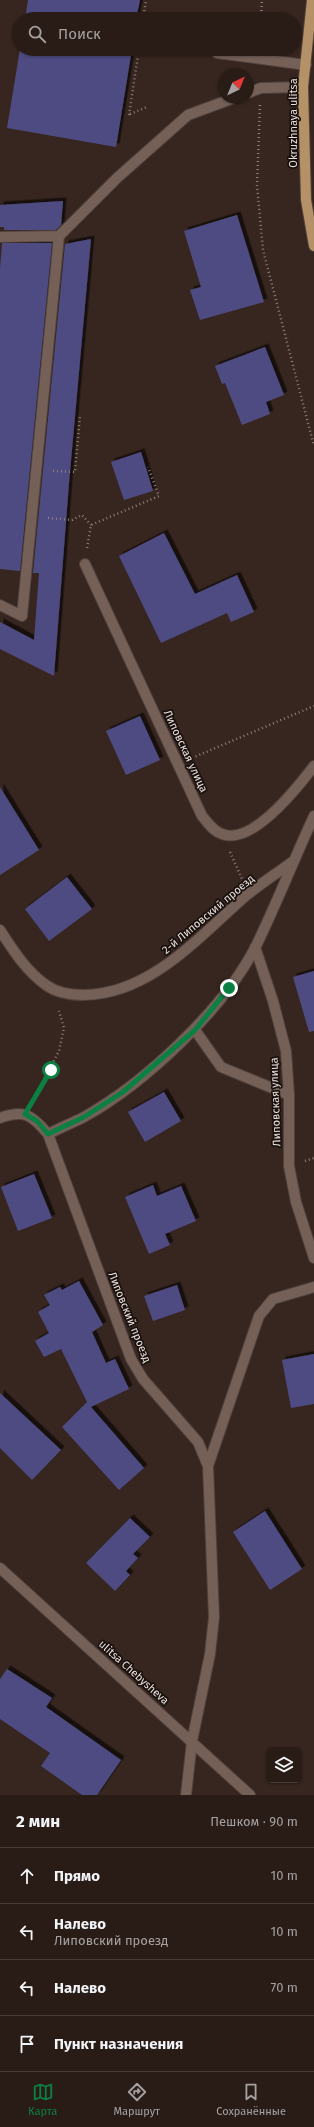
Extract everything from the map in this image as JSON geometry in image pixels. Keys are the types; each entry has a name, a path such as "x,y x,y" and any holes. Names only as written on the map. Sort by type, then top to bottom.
{"main road":[{"name":"Okruzhnaya ulitsa","path":"312,0 303,87 306,200 314,246"}],"street":[{"path":"240,56 306,65"},
{"path":"254,90 260,88 303,87"},
{"path":"0,606 22,616 59,236 117,178 188,115 218,104"},
{"path":"0,237 59,236"},
{"name":"Липовская улица","path":"85,564 202,816 211,828 222,834 232,836 249,830 269,817 302,782 314,766"},
{"path":"48,1134 84,1117 123,1092 195,1030 229,988 255,947 314,816"},
{"name":"2-й Липовский проезд","path":"0,930 29,971 47,986 70,995 100,995 136,982 172,962 210,930 248,894 292,862"},
{"name":"Липовская улица","path":"255,947 273,1001 286,1051 289,1095 289,1166 296,1202 314,1258"},
{"path":"195,1030 221,1067 289,1095"},
{"path":"0,1118 14,1113 25,1114"},
{"name":"Липовский проезд","path":"25,1114 37,1121 48,1134 131,1359 143,1379 198,1442 208,1466 214,1617 210,1654 192,1741 186,1795"},
{"path":"208,1466 259,1316 273,1299 314,1287"},
{"name":"ulitsa Chebysheva","path":"0,1568 250,1795"}],"path":[{"path":"144,12 146,0"},
{"path":"261,12 262,0"},
{"path":"138,56 129,115 146,107"},
{"path":"260,88 257,185 263,250 314,446"},
{"path":"36,470 75,472 80,416"},
{"path":"91,524 159,496 148,467"},
{"path":"32,517 72,520 82,515 91,524"},
{"path":"85,564 91,524"},
{"path":"179,764 314,706"},
{"path":"25,1114 51,1070 59,1051 64,1028 57,1006 47,986"}],"building":[{"path":"28,0 140,0 137,12 26,12"},
{"path":"19,56 131,56 116,147 7,128"},
{"path":"63,201 61,225 56,230 4,230 4,227 0,227 0,205"},
{"path":"237,215 264,302 200,320 190,290 201,287 184,231"},
{"path":"91,239 69,483 54,676 0,649 0,622 34,640 39,573 33,573 65,244"},
{"path":"2,243 52,243 20,571 0,569 0,269"},
{"path":"265,347 284,395 266,402 270,414 242,425 225,383 222,384 215,366"},
{"path":"141,452 153,491 124,500 111,462"},
{"path":"164,533 195,594 237,575 254,612 231,622 227,613 161,643 119,556"},
{"path":"140,716 160,760 126,775 106,731"},
{"path":"0,787 39,850 0,875"},
{"path":"67,877 92,909 49,941 25,909"},
{"path":"314,971 314,1031 309,1032 293,977"},
{"path":"164,1092 181,1121 145,1142 128,1112"},
{"path":"34,1174 52,1218 18,1231 1,1187"},
{"path":"153,1185 157,1196 181,1186 196,1221 165,1234 170,1245 149,1254 125,1197"},
{"path":"79,1281 103,1325 92,1332 106,1363 115,1359 129,1389 91,1407 144,1468 119,1490 62,1427 87,1402 61,1349 44,1357 35,1341 49,1333 38,1312 50,1305 44,1295 60,1287 62,1290"},
{"path":"177,1285 185,1310 153,1321 144,1296"},
{"path":"314,1354 314,1404 291,1408 282,1360"},
{"path":"0,1393 61,1450 32,1480 0,1448"},
{"path":"265,1511 302,1569 270,1590 233,1532"},
{"path":"130,1518 150,1537 133,1554 138,1558 126,1571 130,1575 115,1591 86,1563"},
{"path":"7,1669 52,1698 46,1707 121,1760 97,1795 82,1795 41,1766 50,1753 0,1719 0,1679"}],"route":[{"path":"51,1070 25,1114 37,1121 48,1134 84,1117 123,1092 195,1030 229,988"}]}
